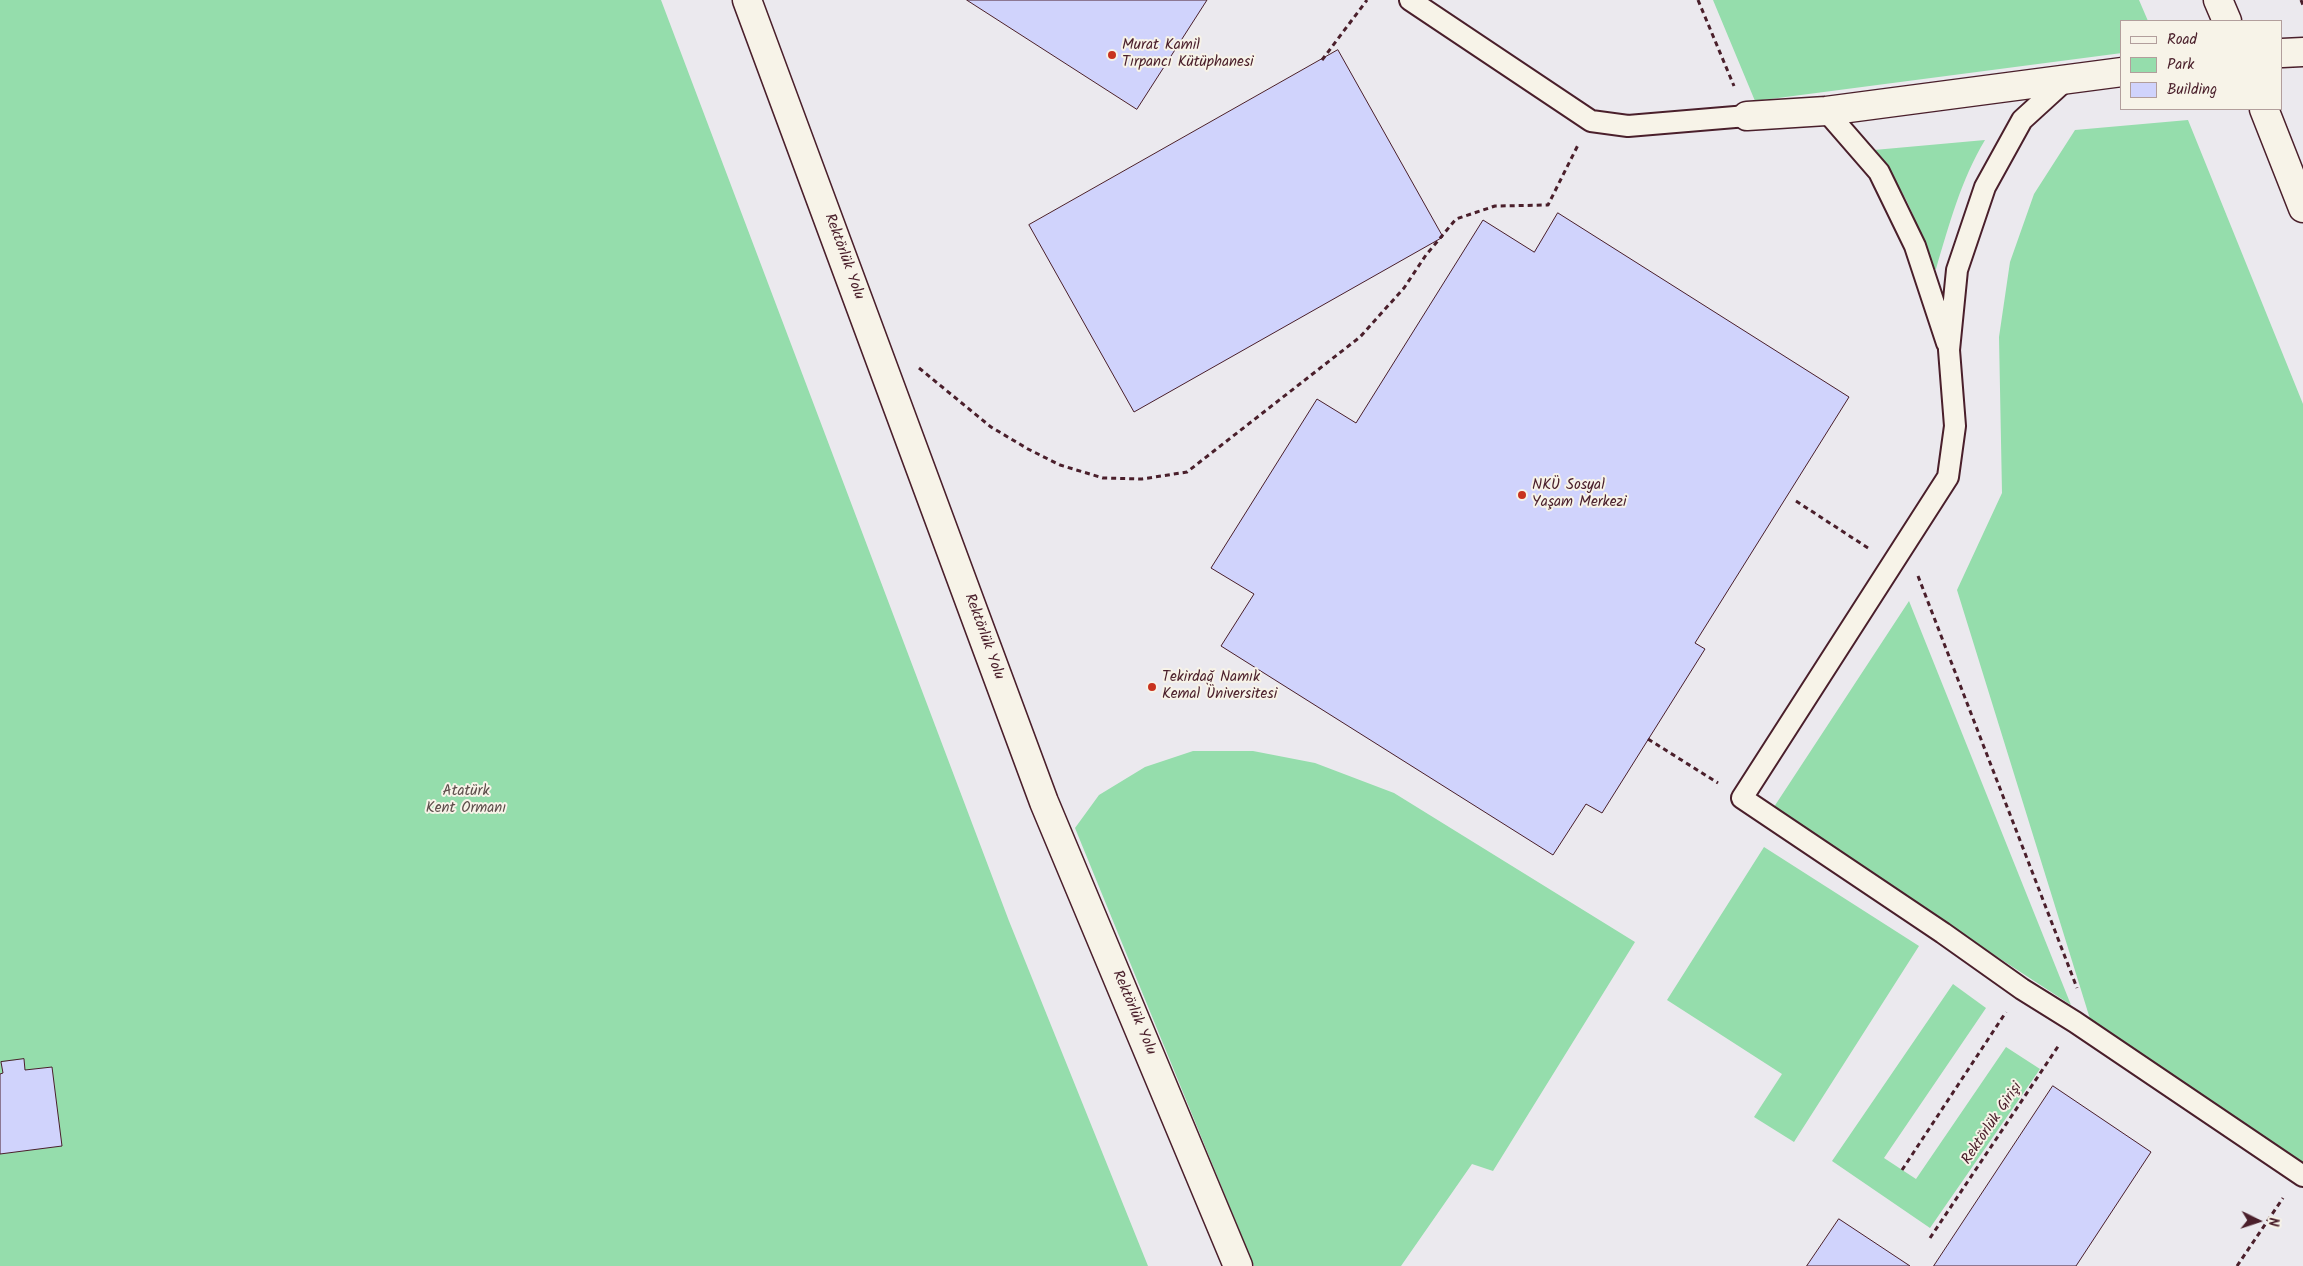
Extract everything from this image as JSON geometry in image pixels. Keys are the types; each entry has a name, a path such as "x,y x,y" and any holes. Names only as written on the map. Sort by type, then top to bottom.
{"street":[{"name":"Rektörlük Yolu","path":"747,0 1044,802 1238,1266"},
{"path":"2218,0 2227,20"},
{"path":"2283,53 2303,52"},
{"path":"1747,116 1826,111 2120,72"},
{"path":"2264,110 2303,208"}],"lane":[{"path":"1410,0 1591,121 1628,126 1747,116"},
{"path":"2068,78 2022,120 1985,187 1957,270 1950,350 1955,426 1948,476 1742,798 1943,933 2022,989 2075,1022 2301,1174"},
{"path":"1826,111 1879,172 1915,246 1950,350"}],"path":[{"path":"1322,60 1367,0"},
{"path":"1698,0 1747,116"},
{"path":"2301,0 2303,5"},
{"path":"876,348 901,350 990,427 1060,465 1103,478 1142,478 1188,472 1360,337 1404,288 1426,256 1456,219 1495,206 1548,205 1591,121"},
{"path":"1796,501 1892,564"},
{"path":"1906,543 2077,989"},
{"path":"1648,739 1742,798"},
{"path":"1902,1170 2022,989"},
{"name":"Rektörlük Girişi","path":"1930,1238 2075,1022"},
{"path":"2237,1266 2301,1174"}],"shaded area":[{"name":"Tekirdağ Namık Kemal Üniversitesi","path":"0,0 2303,0 2303,1266 0,1266"}],"green space":[{"name":"Atatürk Kent Ormanı","path":"0,0 661,0 1009,921 1148,1266 0,1266"},
{"path":"1713,0 2139,0 2148,20 2120,20 2120,53 1755,101"},
{"path":"2188,120 2303,404 2303,1176 2095,1035 1957,590 2002,493 1999,337 2010,262 2034,194 2075,130"},
{"path":"1985,140 1962,187 1936,269 1931,270 1912,211 1894,179 1875,159 1874,150"},
{"path":"1909,601 2071,1005 1772,810"},
{"path":"1193,751 1253,751 1315,763 1394,793 1635,942 1493,1171 1472,1164 1401,1266 1254,1266 1075,828 1099,795 1145,767"},
{"path":"1764,847 1919,946 1794,1142 1754,1117 1782,1074 1667,1000"},
{"path":"1953,984 1986,1008 1884,1158 1916,1179 2006,1047 2040,1069 1930,1228 1832,1161"}],"building":[{"name":"Murat Kamil Tırpancı Kütüphanesi","path":"967,0 1207,0 1137,109"},
{"path":"1338,50 1443,237 1134,412 1029,225"},
{"name":"NKÜ Sosyal Yaşam Merkezi","path":"1558,213 1849,397 1695,643 1705,649 1602,813 1586,804 1553,855 1221,646 1254,594 1211,568 1317,399 1356,423 1483,220 1534,252"},
{"path":"24,1059 25,1070 52,1067 62,1146 0,1154 0,1074 3,1073 1,1062"},
{"path":"2053,1086 2151,1152 2076,1266 1934,1266"},
{"path":"1839,1219 1910,1266 1807,1266"}],"place":[{"name":"Murat Kamil Tırpancı Kütüphanesi","path":"1112,55"},
{"name":"NKÜ Sosyal Yaşam Merkezi","path":"1522,495"},
{"name":"Tekirdağ Namık Kemal Üniversitesi","path":"1152,687"}]}
